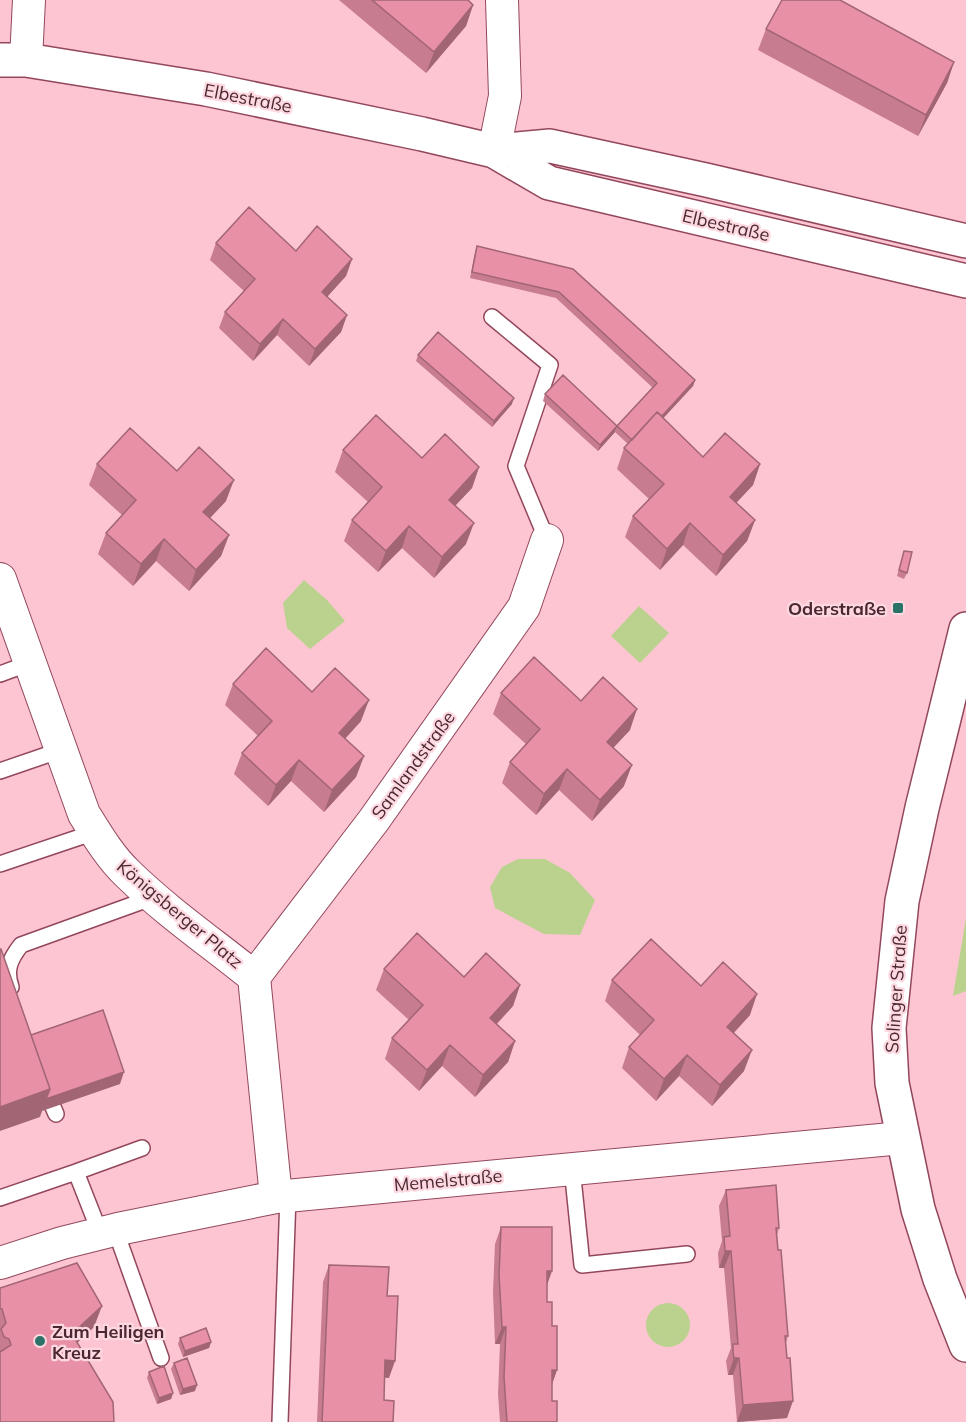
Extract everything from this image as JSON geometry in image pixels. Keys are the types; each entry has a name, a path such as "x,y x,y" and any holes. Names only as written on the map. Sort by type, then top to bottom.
{"main road":[{"name":"Elbestraße","path":"13,60 206,89 422,134 494,151 549,183 966,280"},
{"name":"Elbestraße","path":"494,151 550,146 706,180 966,242"},
{"name":"Solinger Straße","path":"966,629 922,808 902,901 889,1028 892,1083 918,1209 940,1279 966,1345"}],"street":[{"path":"13,60 29,0"},
{"path":"494,151 505,96 502,0"},
{"name":"Samlandstraße","path":"254,977 374,820 524,607 547,540"},
{"name":"Königsberger Platz","path":"0,579 84,814 95,832 127,873 254,977 282,1196"},
{"name":"Memelstraße","path":"0,1263 109,1231 282,1196 902,1138"}],"lane":[{"path":"492,317 550,365 516,466 547,540"},
{"path":"0,674 30,663"},
{"path":"0,771 61,750"},
{"path":"0,864 95,832"},
{"path":"17,1005 6,975 11,957 21,945 154,897"},
{"path":"0,1198 142,1148"},
{"path":"572,1168 582,1265 687,1254"},
{"path":"76,1172 109,1231 122,1246 161,1358"},
{"path":"280,1422 282,1196"}],"green space":[{"path":"304,580 327,600 345,621 310,649 287,628 283,603"},
{"path":"639,606 669,633 640,663 611,636"},
{"path":"518,859 545,859 570,873 595,900 580,935 544,934 495,908 490,887 502,867"},
{"path":"966,918 966,991 953,996"},
{"path":"668,1303 677,1304 684,1309 689,1316 689,1334 684,1341 677,1346 668,1347 659,1346 652,1341 647,1334 646,1325 647,1316 652,1309 659,1304"}],"building":[{"path":"372,0 468,0 473,5 434,52"},
{"path":"782,0 840,0 954,62 926,115 766,29"},
{"path":"249,207 296,251 317,226 352,259 322,292 347,315 315,349 283,319 260,344 225,312 255,279 216,243"},
{"path":"477,246 573,269 695,380 662,416 657,412 632,440 617,426 657,383 559,292 472,272"},
{"path":"438,332 514,398 494,421 418,355"},
{"path":"563,375 617,426 600,445 545,394"},
{"path":"657,412 703,457 725,433 760,464 730,497 755,520 723,555 690,523 667,549 633,516 664,484 624,448"},
{"path":"376,415 422,458 445,434 479,467 449,500 474,523 442,557 409,526 386,551 352,520 382,487 343,450"},
{"path":"130,428 177,471 199,447 234,480 203,512 229,535 196,570 164,539 141,564 106,533 136,500 97,464"},
{"path":"904,551 912,552 907,573 899,570"},
{"path":"266,648 312,692 335,668 369,700 339,733 364,756 332,790 299,760 276,785 242,753 272,721 233,684"},
{"path":"534,657 581,701 603,677 637,709 607,742 632,765 600,800 567,769 544,794 510,762 540,729 501,693"},
{"path":"417,933 464,977 486,953 520,985 490,1018 515,1041 483,1075 450,1045 427,1070 392,1038 423,1005 384,969"},
{"path":"651,939 701,986 723,962 757,994 727,1027 752,1050 720,1085 687,1055 664,1079 629,1047 654,1020 612,980"},
{"path":"0,949 50,1089 0,1107"},
{"path":"103,1010 124,1072 46,1099 50,1089 31,1035"},
{"path":"776,1185 779,1228 776,1228 778,1250 781,1250 788,1336 785,1336 787,1358 790,1358 793,1401 743,1405 739,1358 734,1358 733,1352 733,1344 738,1344 731,1251 725,1251 724,1237 730,1236 726,1190"},
{"path":"501,1227 552,1227 552,1271 547,1271 547,1302 552,1302 552,1326 557,1326 557,1370 552,1370 552,1401 557,1401 557,1422 507,1422 504,1377 506,1327 502,1327 499,1275"},
{"name":"Zum Heiligen Kreuz","path":"77,1263 102,1306 72,1334 113,1402 114,1422 0,1422 0,1352 11,1345 1,1329 6,1323 0,1308 0,1288"},
{"path":"329,1265 389,1267 387,1296 398,1296 395,1361 385,1360 384,1400 394,1401 393,1422 322,1422"},
{"path":"206,1328 211,1342 185,1351 180,1338"},
{"path":"187,1358 197,1385 183,1389 174,1363"},
{"path":"164,1366 173,1393 159,1398 149,1372"}],"place":[{"name":"Oderstraße","path":"898,608"},
{"name":"Zum Heiligen Kreuz","path":"40,1341"}]}
